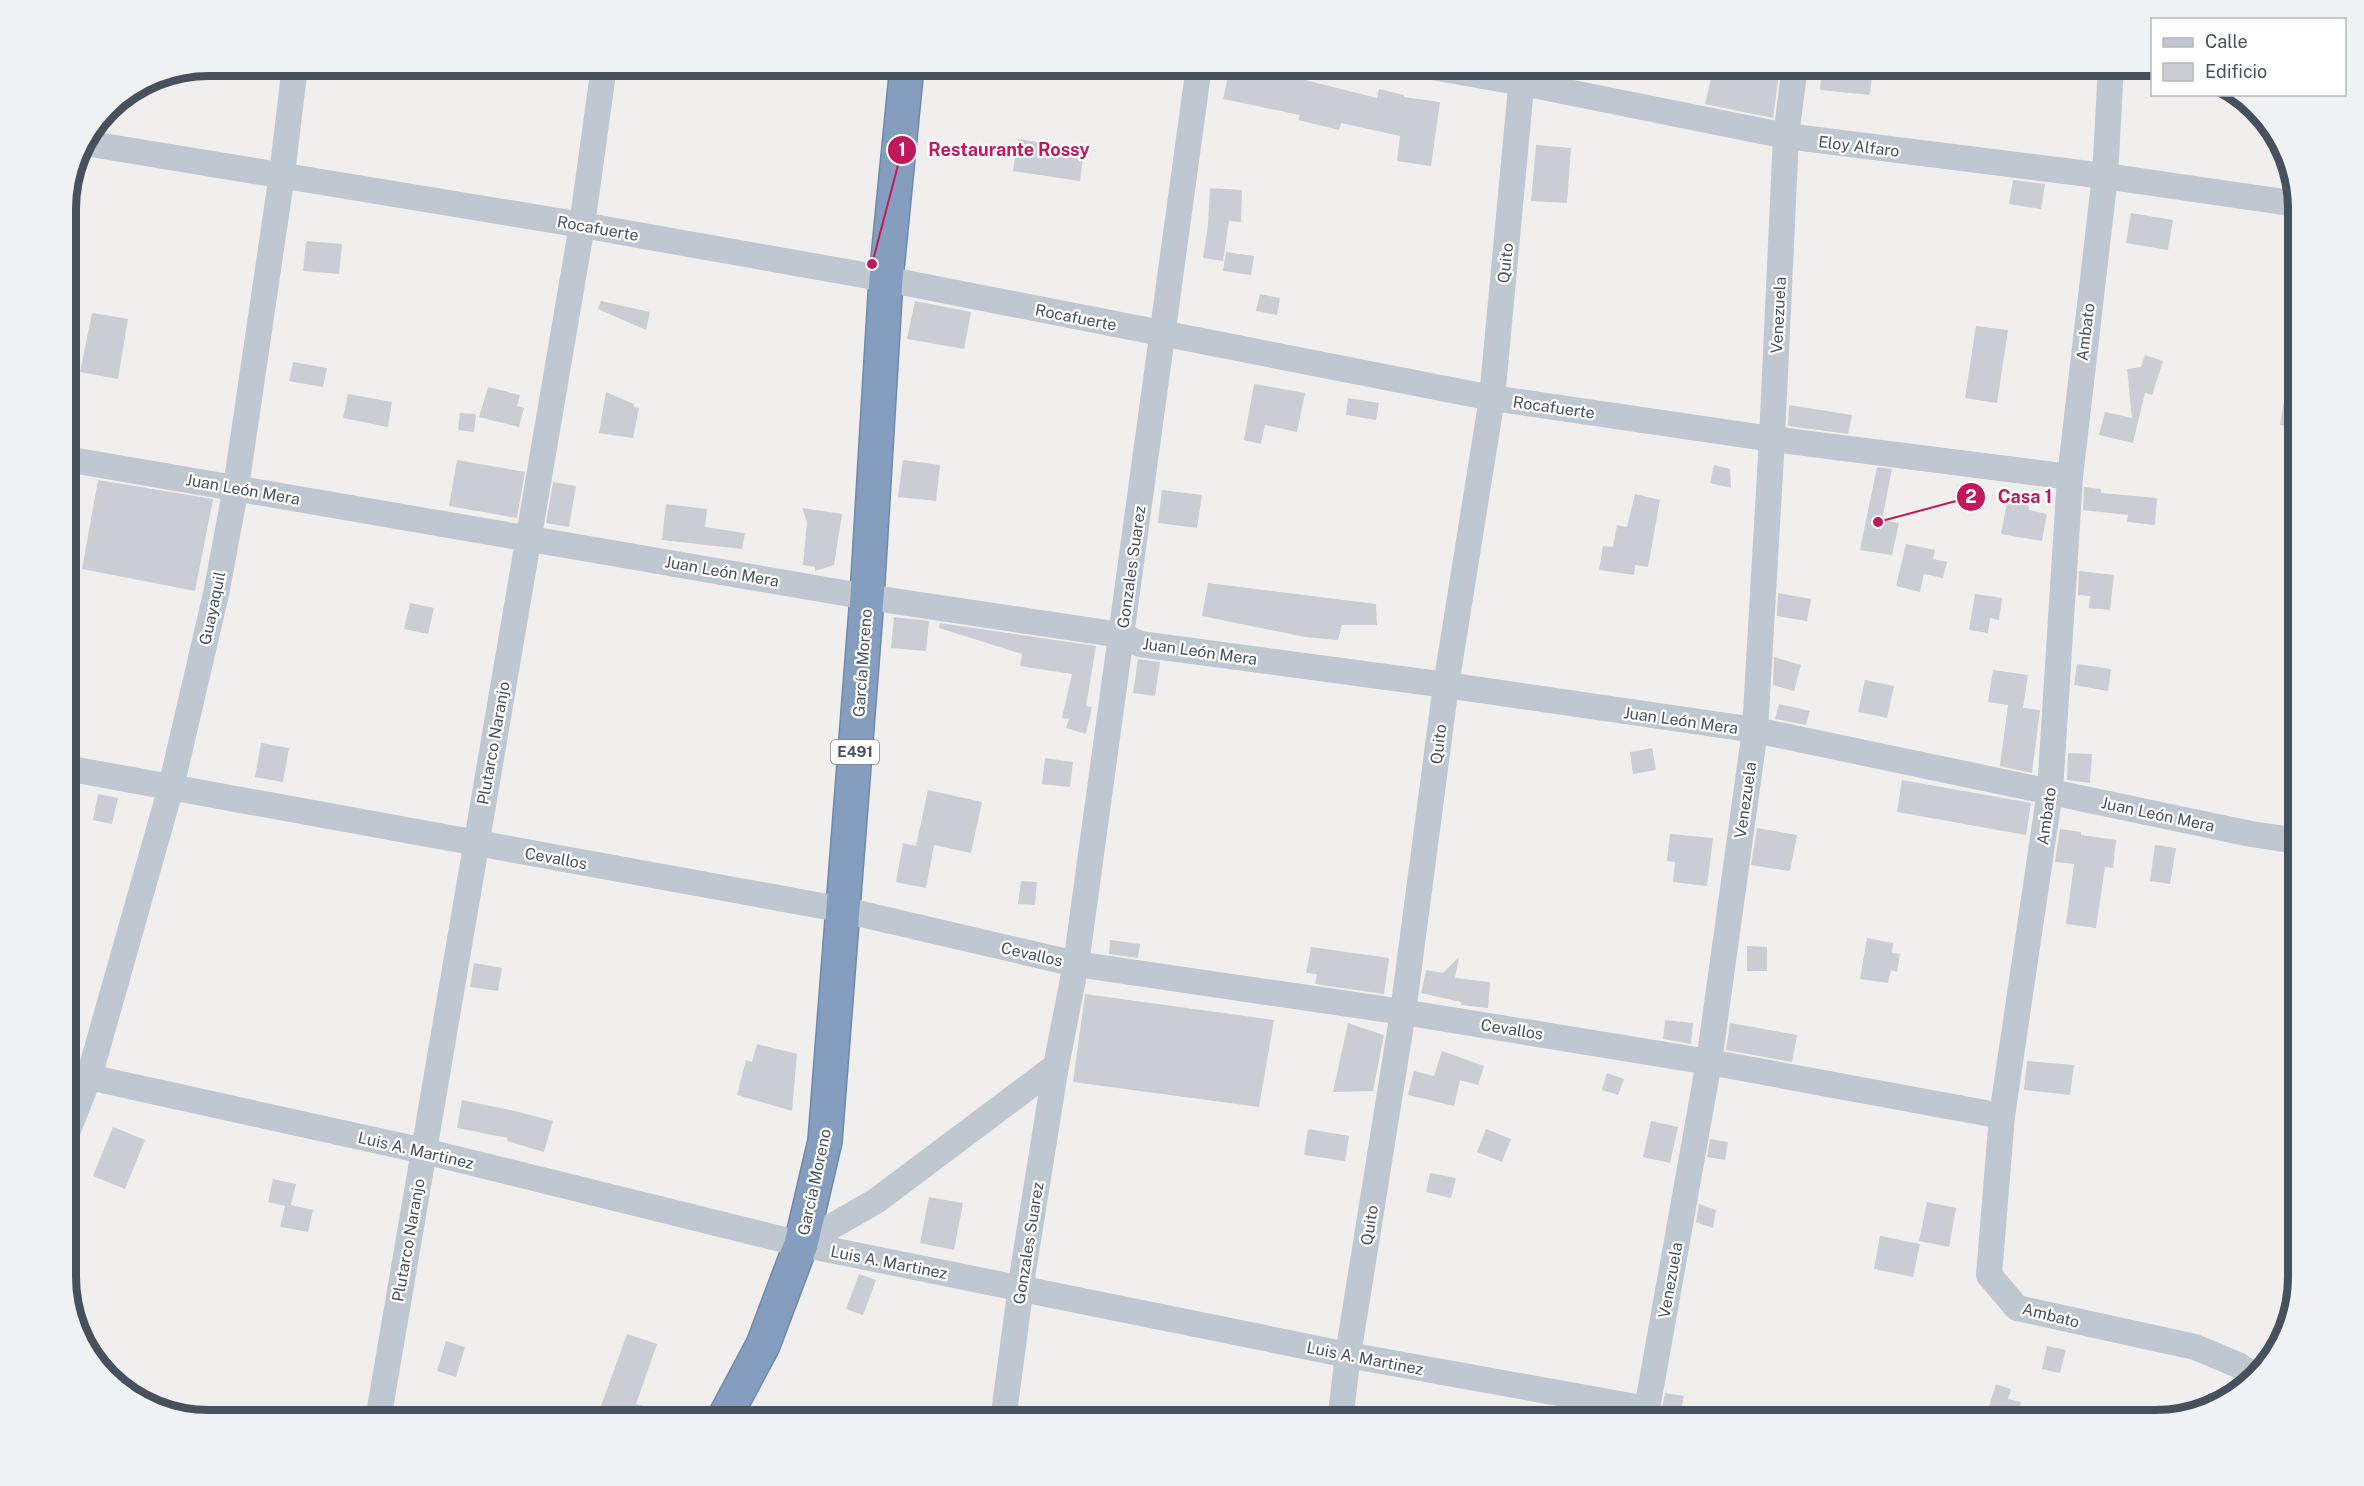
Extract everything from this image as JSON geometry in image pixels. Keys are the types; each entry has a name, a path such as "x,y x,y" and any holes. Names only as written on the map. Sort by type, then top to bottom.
{"highway":[{"name":"García Moreno","path":"728,1410 763,1345 801,1244 825,1141 867,597 886,279 906,76"}],"street":[{"name":"Guayaquil","path":"78,1075 171,787 216,594 236,487 282,174 294,76"},
{"name":"Plutarco Naranjo","path":"380,1410 582,225 603,76"},
{"name":"Gonzales Suarez","path":"1004,1410 1056,1066 1076,964 1198,76"},
{"name":"Quito","path":"1341,1410 1403,1012 1446,685 1492,398 1523,76"},
{"name":"Eloy Alfaro","path":"1531,76 1786,136 2105,176 2287,203"},
{"name":"Venezuela","path":"1647,1410 1709,1062 1755,730 1772,439 1786,136 1794,76"},
{"name":"Ambato","path":"2110,76 2105,176 2070,477 2050,791 2002,1116 1989,1275 2017,1308 2195,1347 2247,1371"},
{"name":"Rocafuerte","path":"94,144 282,174 886,279 1492,398 1772,439 2070,477"},
{"name":"Juan León Mera","path":"77,461 867,597 1121,635 1140,644 1755,730 2251,834 2288,839"},
{"name":"Cevallos","path":"77,770 843,910 1076,964 1403,1012 1709,1062 2002,1116"},
{"path":"801,1244 876,1201 1056,1066"},
{"name":"Luis A. Martinez","path":"78,1075 424,1151 801,1244 1621,1410"}],"building":[{"path":"1228,76 1289,76 1377,98 1379,89 1404,95 1404,97 1440,102 1431,166 1397,161 1400,136 1341,123 1339,130 1298,120 1300,115 1223,99"},
{"path":"1712,76 1779,76 1773,118 1705,104"},
{"path":"1821,76 1872,76 1870,95 1820,90"},
{"path":"1018,139 1084,149 1080,181 1013,171"},
{"path":"1536,145 1571,148 1567,203 1531,201"},
{"path":"2013,180 2045,184 2041,209 2009,204"},
{"path":"1210,188 1242,190 1241,222 1229,221 1223,261 1203,258"},
{"path":"2131,213 2173,220 2168,250 2126,243"},
{"path":"306,241 342,244 339,274 303,271"},
{"path":"1226,252 1254,256 1251,275 1223,271"},
{"path":"1260,294 1280,298 1277,315 1256,311"},
{"path":"601,301 650,312 646,330 598,309"},
{"path":"915,301 971,312 964,349 907,339"},
{"path":"92,313 128,319 118,379 80,372"},
{"path":"1976,326 2008,330 1997,403 1965,398"},
{"path":"2145,355 2163,361 2152,395 2145,393 2133,443 2099,435 2105,412 2132,418 2127,369 2141,367"},
{"path":"293,362 327,368 323,387 289,381"},
{"path":"2287,381 2287,426 2280,425"},
{"path":"1254,384 1305,393 1297,432 1265,425 1261,444 1244,440"},
{"path":"488,387 520,395 517,406 524,408 519,427 479,417"},
{"path":"606,392 639,408 633,438 599,433"},
{"path":"348,394 392,402 388,427 343,418"},
{"path":"1348,398 1379,403 1376,420 1346,415"},
{"path":"1789,405 1852,415 1848,434 1788,426"},
{"path":"460,413 476,414 474,432 458,430"},
{"path":"457,460 525,472 517,518 449,506"},
{"path":"903,460 940,465 936,501 898,497"},
{"path":"1714,465 1730,469 1731,488 1710,483"},
{"path":"1877,467 1892,469 1882,520 1899,523 1892,555 1860,550"},
{"path":"98,480 213,499 195,591 82,569"},
{"path":"553,482 576,486 569,527 546,523"},
{"path":"2084,487 2101,489 2101,493 2157,498 2155,525 2127,522 2128,515 2083,510"},
{"path":"1162,490 1202,495 1197,528 1158,523"},
{"path":"1635,494 1660,500 1648,567 1635,565 1634,575 1599,570 1603,546 1613,547 1617,525 1627,527"},
{"path":"2008,497 2028,500 2029,510 2047,514 2042,541 2001,534"},
{"path":"666,504 707,509 705,527 745,533 742,549 662,540"},
{"path":"802,508 842,514 834,565 815,571 815,567 803,565 807,522"},
{"path":"1906,544 1935,550 1933,559 1947,562 1943,578 1924,574 1920,592 1896,586"},
{"path":"2079,571 2114,575 2110,610 2089,608 2090,596 2078,595"},
{"path":"1208,583 1376,604 1377,625 1342,625 1338,640 1305,637 1202,616"},
{"path":"1778,593 1811,599 1807,621 1777,616"},
{"path":"1975,594 2002,598 1999,620 1990,618 1988,633 1969,630"},
{"path":"410,603 434,608 428,634 404,629"},
{"path":"894,617 929,621 926,651 891,648"},
{"path":"940,623 1096,646 1086,706 1092,707 1086,734 1066,728 1069,719 1062,718 1072,674 1020,666 1022,654 939,628"},
{"path":"1774,657 1801,665 1794,691 1773,685"},
{"path":"1138,659 1160,662 1155,696 1133,693"},
{"path":"2077,664 2111,669 2108,691 2074,685"},
{"path":"1993,670 2028,675 2023,708 2040,710 2032,773 2000,766 2008,705 1988,702"},
{"path":"1865,680 1894,686 1887,718 1858,712"},
{"path":"1779,704 1810,711 1806,725 1775,719"},
{"path":"261,743 289,748 283,782 255,777"},
{"path":"1652,748 1656,770 1633,774 1630,752"},
{"path":"2068,753 2092,754 2090,783 2067,780"},
{"path":"1045,758 1073,762 1070,787 1042,784"},
{"path":"1902,780 2031,803 2026,835 1897,812"},
{"path":"928,790 982,802 971,853 934,845 926,888 896,882 903,843 916,846"},
{"path":"98,794 118,798 112,824 93,820"},
{"path":"1757,828 1797,835 1790,871 1751,865"},
{"path":"2060,829 2081,832 2081,835 2116,840 2113,868 2105,867 2096,928 2066,924 2074,864 2055,862"},
{"path":"1670,834 1713,838 1707,886 1673,882 1675,862 1667,861"},
{"path":"2155,845 2176,848 2170,884 2150,881"},
{"path":"1021,881 1037,882 1035,905 1018,904"},
{"path":"1867,938 1893,943 1892,953 1900,954 1897,972 1891,970 1888,983 1860,979"},
{"path":"1110,940 1140,944 1138,958 1109,954"},
{"path":"1747,946 1767,947 1767,971 1747,971"},
{"path":"1311,947 1389,958 1384,994 1315,984 1317,974 1306,973"},
{"path":"1459,957 1455,978 1490,982 1488,1008 1461,1005 1461,1002 1421,993 1426,970 1443,973"},
{"path":"474,963 502,968 498,991 470,987"},
{"path":"1085,994 1274,1020 1259,1107 1073,1082"},
{"path":"1665,1020 1693,1023 1691,1044 1663,1039"},
{"path":"1348,1023 1384,1035 1373,1091 1333,1092"},
{"path":"1730,1023 1797,1035 1792,1062 1726,1050"},
{"path":"757,1044 797,1054 792,1111 737,1095 746,1060 752,1062"},
{"path":"1442,1051 1484,1066 1478,1085 1460,1080 1454,1106 1408,1095 1414,1071 1434,1076"},
{"path":"2027,1061 2074,1065 2070,1095 2024,1090"},
{"path":"1607,1073 1624,1079 1618,1095 1602,1090"},
{"path":"462,1100 553,1121 544,1152 507,1141 508,1138 457,1128"},
{"path":"1651,1121 1678,1127 1670,1163 1643,1157"},
{"path":"113,1127 145,1140 125,1189 93,1176"},
{"path":"1308,1129 1349,1136 1345,1161 1304,1155"},
{"path":"1486,1129 1511,1139 1502,1162 1477,1152"},
{"path":"1710,1139 1728,1142 1725,1160 1707,1157"},
{"path":"1430,1173 1456,1178 1451,1198 1426,1192"},
{"path":"273,1179 296,1184 291,1205 313,1210 308,1232 280,1227 285,1206 268,1202"},
{"path":"929,1197 963,1203 954,1250 920,1243"},
{"path":"1927,1202 1956,1208 1949,1247 1919,1241"},
{"path":"1699,1204 1716,1210 1713,1228 1696,1222"},
{"path":"1880,1236 1920,1244 1913,1277 1874,1269"},
{"path":"859,1274 876,1280 863,1315 846,1309"},
{"path":"627,1334 657,1344 636,1404 643,1406 642,1410 599,1410"},
{"path":"446,1341 465,1347 456,1377 437,1371"},
{"path":"2047,1346 2066,1350 2060,1373 2042,1369"},
{"path":"1996,1384 2011,1389 2008,1399 2021,1402 2018,1410 1988,1410"},
{"path":"1665,1393 1684,1396 1681,1410 1662,1410"}],"place":[{"name":"Restaurante Rossy","path":"872,264"},
{"name":"Casa 1","path":"1878,522"}]}
